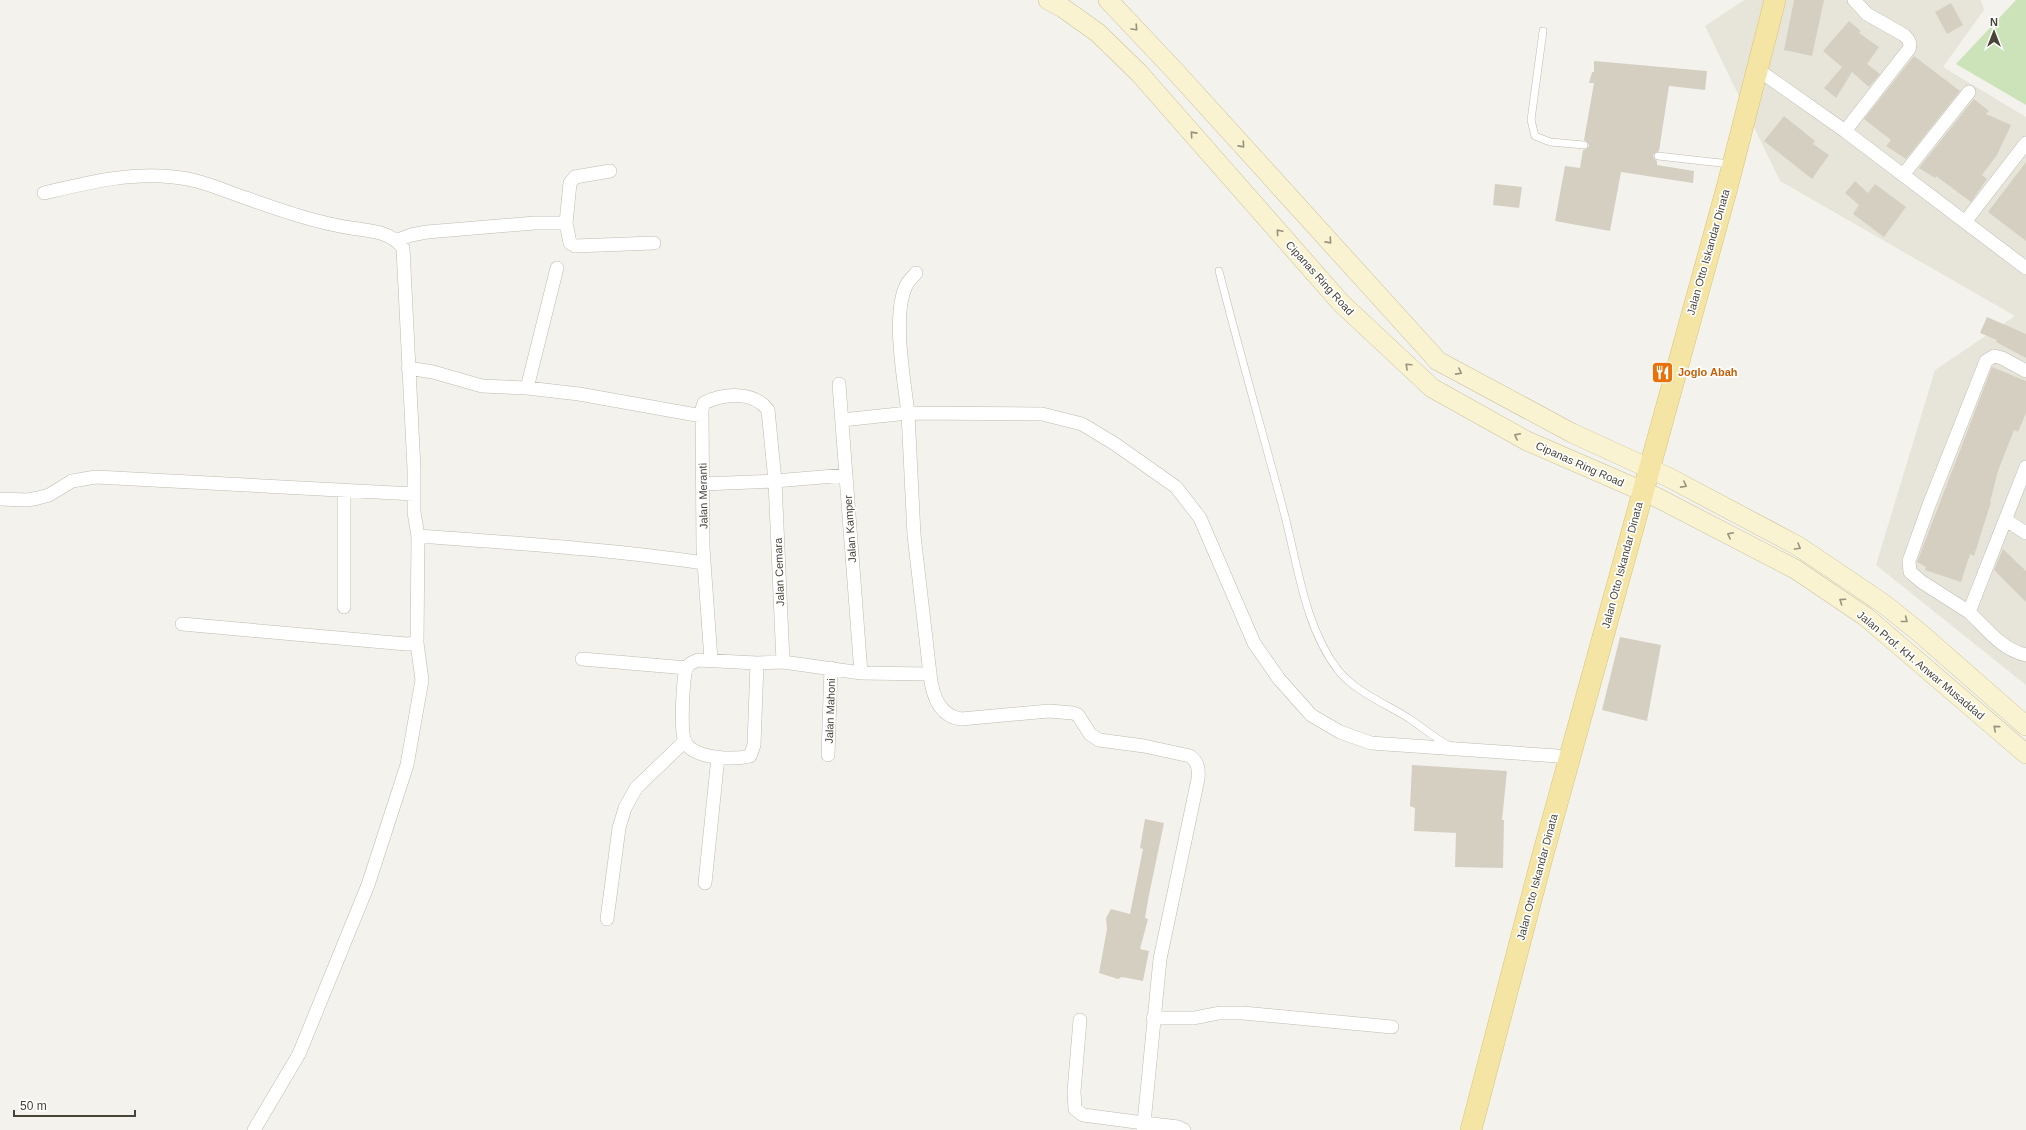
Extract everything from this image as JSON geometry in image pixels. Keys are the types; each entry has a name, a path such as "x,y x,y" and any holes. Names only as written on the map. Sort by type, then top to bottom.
{"main road":[{"name":"Jalan Otto Iskandar Dinata","path":"1471,1130 1569,759 1733,164 1775,0"}],"street":[{"name":"Cipanas Ring Road","path":"1048,0 1063,8 1098,32 1138,73 1341,303 1432,388 1527,441 1642,492"},
{"path":"1108,0 1438,361 1572,433 1648,469"},
{"path":"1845,131 1909,49 1910,45 1909,40 1904,35 1867,14 1854,0"},
{"path":"1757,69 1845,131 2026,268"},
{"path":"1904,175 1969,92"},
{"path":"1965,222 2026,143"},
{"path":"610,171 574,176 570,183 566,222 570,243 575,246 654,243"},
{"path":"44,193 110,178 172,176 204,182 296,215 349,228 379,233 398,240 403,248 415,521 418,536 417,643 422,680 408,758 368,885 300,1054 254,1130"},
{"path":"398,240 411,235 427,232 535,223 566,222"},
{"path":"527,388 557,268"},
{"path":"916,273 906,285 902,300 900,336 908,413 914,535 931,685 936,700 945,714 961,719 1049,711 1073,712 1078,715 1090,734 1099,740 1144,746 1190,756 1195,760 1199,769 1160,959 1143,1126"},
{"path":"2026,371 1998,357 1994,356 1986,361 1929,505 1909,561 1910,572 1922,582 1970,612 2002,644 2012,651 2026,655"},
{"path":"408,368 433,372 482,386 527,388 640,403 702,416"},
{"name":"Jalan Kamper","path":"839,384 861,673"},
{"name":"Jalan Meranti","path":"711,660 704,563 702,416 704,403 720,397 754,398 761,401 768,410"},
{"name":"Jalan Cemara","path":"768,410 775,481 783,662"},
{"path":"842,420 908,413 1042,414 1082,424 1115,444 1176,488 1200,518 1254,644 1279,679 1311,715 1340,732 1371,743 1557,756 1569,759"},
{"path":"1970,612 2026,467"},
{"name":"Jalan Prof. KH. Anwar Musaddad","path":"1648,469 1668,477 1798,546 1848,578 1920,632 2026,726"},
{"path":"703,484 775,481 846,475"},
{"path":"0,499 27,500 38,498 49,495 72,480 96,477 414,494"},
{"path":"344,490 344,607"},
{"name":"Jalan Prof. KH. Anwar Musaddad","path":"1642,492 1656,497 1795,569 1866,617 2026,754"},
{"path":"2006,520 2026,533"},
{"path":"418,536 639,555 704,563"},
{"path":"182,624 406,644 417,643"},
{"path":"582,659 686,668"},
{"path":"757,663 754,745 750,756 741,758 718,757 692,750 685,741 682,733 683,707 686,668 690,663 698,660 757,663 783,662 861,673 930,674"},
{"name":"Jalan Mahoni","path":"828,755 831,668"},
{"path":"607,919 619,828 624,808 636,788 685,741"},
{"path":"705,883 718,757"},
{"path":"1154,1018 1194,1018 1219,1013 1243,1013 1392,1027"},
{"path":"1080,1020 1074,1091 1075,1109 1083,1115 1143,1126 1178,1126 1184,1130"}],"lane":[{"path":"1543,31 1531,120 1535,136 1550,142 1584,146"},
{"path":"1658,156 1733,164"},
{"path":"1219,271 1256,415 1282,506 1302,590 1316,630 1326,652 1339,671 1360,689 1455,748"}],"shaded area":[{"path":"1744,0 1981,0 1984,10 1943,67 2026,117 2026,685 1876,565 1935,370 2015,316 1780,181 1705,26"}],"green space":[{"path":"2016,0 2026,0 2026,105 1956,64"}],"building":[{"path":"1794,0 1824,0 1812,56 1784,50"},
{"path":"1951,3 1963,25 1947,34 1935,12"},
{"path":"1849,21 1861,31 1859,33 1879,47 1867,64 1880,74 1869,87 1852,72 1836,98 1824,88 1842,67 1823,51"},
{"path":"1914,56 1960,91 1906,159 1886,146 1891,140 1864,119"},
{"path":"1594,61 1707,71 1705,90 1669,86 1659,151 1653,155 1657,161 1657,165 1694,171 1693,183 1621,172 1610,231 1555,221 1565,166 1580,168 1583,150 1589,146 1584,140 1594,83 1589,83 1592,72 1594,72"},
{"path":"1974,99 1989,111 1986,114 2011,125 1997,155 1982,175 1987,179 1971,202 1936,176 1935,178 1919,168"},
{"path":"1784,116 1815,141 1813,144 1829,155 1812,179 1764,141"},
{"path":"2026,162 2026,241 1988,212"},
{"path":"1855,181 1868,193 1875,184 1906,207 1884,237 1853,214 1859,205 1845,193"},
{"path":"1495,184 1522,187 1519,208 1493,205"},
{"path":"1987,317 2026,334 2026,358 1996,342 1997,340 1980,333"},
{"path":"1992,367 2026,381 2026,413 2018,432 2014,430 1998,471 1991,502 1974,556 1970,554 1961,582 1925,570 1926,567 1917,562"},
{"path":"2003,549 2026,571 2026,602 1994,570"},
{"path":"1620,637 1661,645 1647,721 1602,710"},
{"path":"1412,765 1507,771 1502,820 1504,820 1503,868 1455,867 1456,833 1414,831 1415,808 1410,806"},
{"path":"1145,819 1164,823 1145,918 1148,919 1140,949 1149,951 1143,981 1122,977 1118,979 1099,973 1107,929 1106,918 1111,909 1130,914 1143,849 1140,848"}],"place":[{"name":"Joglo Abah","path":"1662,372"}]}
